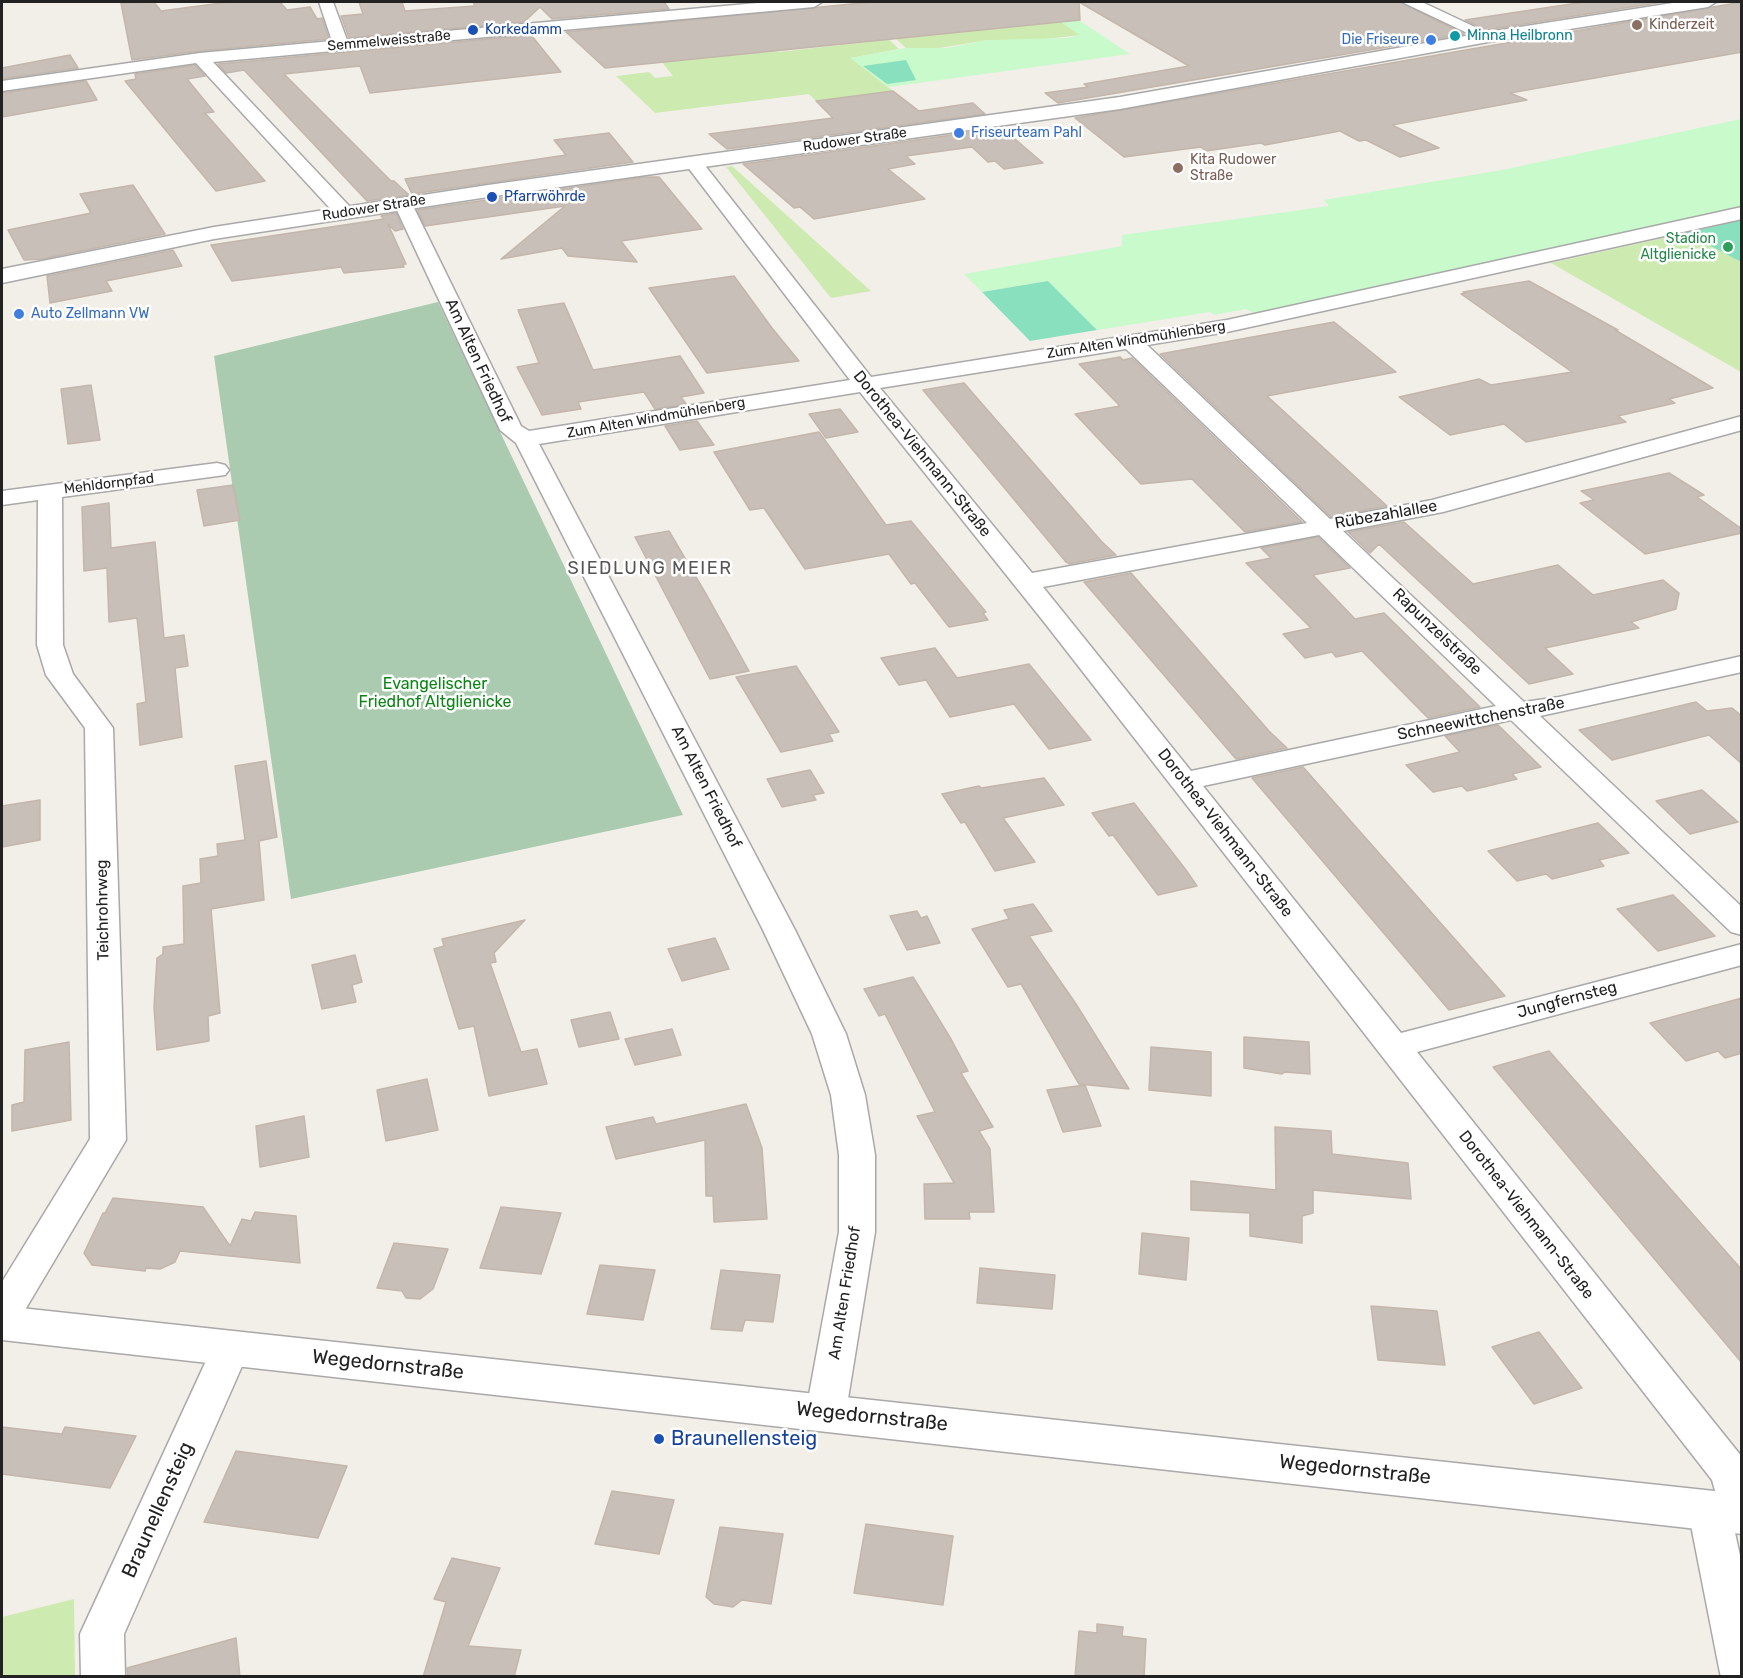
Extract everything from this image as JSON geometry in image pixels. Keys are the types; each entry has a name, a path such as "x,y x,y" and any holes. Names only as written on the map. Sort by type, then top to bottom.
{"street":[{"path":"326,2 341,45"},
{"name":"Semmelweisstraße","path":"2,86 200,58 814,2"},
{"path":"1410,2 1488,37"},
{"name":"Rudower Straße","path":"2,276 214,233 693,162 1120,103 1488,37 1708,2"},
{"path":"200,58 345,213"},
{"name":"Dorothea-Viehmann-Straße","path":"693,162 864,383 1026,582 1730,1473 1742,1673"},
{"name":"Am Alten Friedhof","path":"403,204 511,430 525,439 779,930 832,1044 848,1095 857,1155 857,1232 826,1411"},
{"name":"Zum Alten Windmühlenberg","path":"525,439 1131,342 1265,318 1742,213"},
{"name":"Rapunzelstraße","path":"1131,342 1742,925"},
{"name":"Rübezahlallee","path":"1026,582 1434,507 1742,423"},
{"name":"Mehldornpfad","path":"2,498 217,470"},
{"name":"Teichrohrweg","path":"2,1314 108,1140 99,728 60,675 50,645 50,492"},
{"name":"Schneewittchenstraße","path":"1184,782 1483,716 1519,711 1742,664"},
{"name":"Jungfernsteg","path":"1393,1047 1742,954"},
{"name":"Wegedornstraße","path":"2,1323 826,1411 1731,1513"},
{"name":"Braunellensteig","path":"103,1677 102,1634 231,1348"}],"green space":[{"path":"1077,19 1130,54 889,87 850,58 906,48 947,48 988,40 1066,38 1080,35 1061,22"},
{"path":"1061,22 1081,35 1037,40 988,40 933,49 906,48 896,39"},
{"path":"882,33 899,49 851,58 893,91 816,101 809,94 655,113 616,76 649,72 655,78 673,76 661,61 711,58 696,34 778,52 877,41"},
{"path":"906,60 916,80 887,84 863,66"},
{"path":"1741,119 1741,210 1256,314 1246,309 1214,315 1210,312 1097,330 1048,281 982,292 964,274 1122,246 1122,235 1329,206 1324,200 1502,170"},
{"path":"732,166 871,291 831,298 726,167"},
{"name":"Stadion Altglienicke","path":"1741,220 1741,262 1686,233"},
{"path":"1686,233 1741,262 1741,372 1551,263"},
{"path":"1048,281 1097,330 1030,341 982,292"},
{"name":"Evangelischer Friedhof Altglienicke","path":"438,302 683,815 291,899 214,356"},
{"path":"74,1599 75,1676 2,1676 2,1617"}],"building":[{"path":"154,2 161,11 229,2 280,2 287,10 310,7 317,19 322,18 329,39 132,60 121,3"},
{"path":"359,2 402,2 405,11 475,6 473,2 664,2 669,9 552,19 540,7 524,22 349,38 341,16 363,14"},
{"path":"872,2 1079,2 1080,20 605,68 566,32"},
{"path":"1079,2 1400,2 1464,34 1058,103 1045,93 1088,87 1084,84 1189,66"},
{"path":"1584,2 1663,2 1486,30 1465,20"},
{"path":"1742,2 1742,52 1510,93 1527,100 1392,125 1439,148 1400,157 1366,140 1359,141 1340,131 1265,145 1261,143 1206,151 1201,147 1124,157 1075,118"},
{"path":"531,35 561,72 370,93 360,66 284,74 391,181 394,181 409,195 367,201 244,70 226,73 218,64"},
{"path":"70,55 78,68 2,79 2,68"},
{"path":"195,65 205,76 187,79 214,112 205,113 265,181 216,191 125,81 136,79 135,74"},
{"path":"86,81 97,100 2,117 2,93"},
{"path":"893,91 919,111 973,103 985,114 727,149 709,134 833,118 816,101"},
{"path":"1002,128 1043,163 1004,169 995,161 988,162 972,147 906,156 915,164 888,169 925,199 814,219 800,207 794,208 743,164"},
{"path":"609,133 633,162 412,194 405,179 566,155 554,140"},
{"path":"645,177 659,177 702,229 621,241 637,262 568,256 562,248 501,259 565,206 425,226 417,210"},
{"path":"133,185 165,234 42,259 24,260 8,230 91,213 80,194"},
{"path":"396,213 403,229 395,231 388,224 406,264 403,264 404,267 344,273 341,267 232,281 211,245 384,219 381,216"},
{"path":"173,250 182,266 106,281 112,291 50,303 47,276"},
{"path":"734,276 799,361 707,373 649,288"},
{"path":"1529,281 1618,330 1615,330 1713,388 1669,399 1675,403 1618,416 1626,422 1526,442 1504,424 1450,435 1399,397 1479,379 1491,385 1572,372 1461,294"},
{"path":"564,303 593,370 680,356 704,393 681,397 686,404 655,409 644,392 578,402 581,409 542,415 517,367 539,363 518,310"},
{"path":"1334,322 1396,372 1267,396 1387,506 1331,517 1160,354"},
{"path":"1120,357 1123,360 1132,358 1302,522 1245,532 1192,479 1141,484 1075,414 1120,406 1079,364"},
{"path":"964,383 1102,542 1116,555 1069,564 1066,562 923,390"},
{"path":"91,385 100,440 68,444 61,389"},
{"path":"840,409 858,432 826,438 809,414"},
{"path":"697,421 714,445 680,450 665,426"},
{"path":"819,432 886,525 911,521 986,612 983,613 988,620 949,627 915,583 911,584 889,554 805,569 764,508 750,510 714,452"},
{"path":"1669,473 1704,495 1697,497 1742,529 1742,533 1645,554 1580,503 1594,500 1581,491"},
{"path":"233,485 240,520 204,526 197,490"},
{"path":"109,503 111,548 155,542 164,638 184,635 188,666 175,668 182,737 140,745 137,704 146,702 137,618 109,622 107,568 84,571 82,507"},
{"path":"1404,522 1473,584 1558,565 1593,595 1663,580 1679,593 1676,609 1631,622 1639,628 1545,648 1573,674 1529,684 1379,544 1370,553 1348,532"},
{"path":"669,531 749,671 710,679 635,537"},
{"path":"1318,537 1350,568 1313,575 1355,619 1384,613 1480,707 1428,718 1362,651 1336,657 1332,652 1305,658 1283,634 1311,628 1246,563 1271,558 1261,548"},
{"path":"1131,573 1269,731 1287,748 1236,759 1084,582"},
{"path":"935,648 957,678 1029,664 1091,740 1049,749 1014,704 950,717 926,680 899,685 881,658"},
{"path":"796,666 839,732 829,734 833,741 781,752 736,677"},
{"path":"1696,702 1707,711 1732,708 1742,716 1742,764 1709,735 1612,760 1579,730"},
{"path":"1498,725 1541,767 1512,774 1517,779 1467,791 1462,786 1433,792 1406,765 1460,752 1445,736"},
{"path":"266,761 277,837 259,841 264,900 211,909 220,1013 208,1016 209,1041 157,1050 154,1007 157,958 163,954 163,947 184,944 183,886 201,883 200,859 218,856 217,844 245,840 235,766"},
{"path":"1303,767 1505,996 1449,1010 1252,778"},
{"path":"810,770 824,793 813,795 816,800 782,807 767,779"},
{"path":"1044,778 1064,805 1003,818 1035,862 995,871 965,822 961,823 942,794 979,786 981,788"},
{"path":"1702,790 1738,822 1690,834 1656,801"},
{"path":"40,800 40,840 2,847 2,806"},
{"path":"1134,803 1197,886 1158,895 1113,835 1109,836 1092,813"},
{"path":"1598,823 1629,853 1599,860 1604,866 1552,879 1546,874 1517,881 1488,851"},
{"path":"1673,895 1715,936 1658,951 1617,909"},
{"path":"1033,904 1052,931 1029,936 1076,1004 1129,1089 1079,1084 1021,984 1008,987 972,929 1009,919 1004,910"},
{"path":"917,911 921,918 927,916 940,943 907,950 890,916"},
{"path":"525,920 494,953 496,962 490,963 521,1052 537,1049 547,1084 489,1096 474,1026 459,1029 434,949 444,946 442,939"},
{"path":"715,938 729,969 682,981 668,949"},
{"path":"355,955 362,982 352,985 356,1002 322,1009 312,965"},
{"path":"913,977 951,1039 968,1071 961,1073 993,1127 979,1131 990,1149 994,1212 969,1212 970,1219 925,1219 924,1184 954,1183 917,1116 935,1112 885,1014 879,1016 864,989"},
{"path":"1742,998 1742,1053 1725,1058 1718,1051 1686,1061 1650,1023"},
{"path":"610,1012 619,1039 579,1047 571,1020"},
{"path":"672,1029 681,1055 635,1065 625,1039"},
{"path":"1244,1037 1309,1042 1310,1074 1285,1072 1282,1074 1244,1068"},
{"path":"69,1042 71,1120 12,1131 12,1105 24,1102 25,1050"},
{"path":"1151,1047 1211,1052 1211,1096 1149,1090"},
{"path":"1549,1051 1742,1270 1742,1363 1493,1067"},
{"path":"427,1079 438,1130 386,1141 377,1090"},
{"path":"1085,1085 1101,1126 1063,1132 1047,1090"},
{"path":"746,1104 762,1148 767,1219 714,1222 713,1196 706,1196 705,1140 616,1159 606,1127 653,1117 656,1124"},
{"path":"304,1116 309,1157 260,1167 256,1126"},
{"path":"1275,1127 1331,1131 1332,1154 1408,1163 1411,1199 1313,1190 1313,1213 1302,1216 1302,1243 1250,1236 1250,1213 1191,1210 1191,1181 1276,1190"},
{"path":"113,1198 203,1207 230,1246 242,1219 251,1221 255,1212 296,1216 300,1263 180,1251 175,1262 160,1269 146,1268 145,1271 92,1265 84,1253 103,1213"},
{"path":"501,1207 561,1213 541,1274 480,1268"},
{"path":"1142,1233 1189,1238 1186,1280 1139,1274"},
{"path":"394,1243 448,1249 433,1289 420,1299 406,1298 402,1291 377,1288"},
{"path":"600,1265 655,1270 643,1320 587,1314"},
{"path":"980,1268 1055,1275 1052,1309 977,1303"},
{"path":"721,1270 780,1275 773,1322 745,1320 742,1331 711,1329"},
{"path":"1371,1306 1437,1311 1445,1365 1378,1360"},
{"path":"1539,1332 1582,1388 1534,1404 1492,1347"},
{"path":"2,1427 62,1434 65,1427 136,1436 110,1488 2,1474"},
{"path":"236,1451 347,1466 318,1538 204,1522"},
{"path":"612,1491 674,1500 659,1554 595,1544"},
{"path":"866,1524 953,1536 943,1605 854,1593"},
{"path":"720,1527 783,1534 771,1604 742,1600 733,1607 714,1604 706,1597"},
{"path":"452,1558 500,1568 468,1646 521,1650 514,1677 423,1677 446,1602 434,1599"},
{"path":"1097,1624 1123,1627 1122,1636 1146,1639 1144,1677 1075,1677 1079,1631 1097,1633"},
{"path":"236,1638 240,1677 128,1677 127,1668"}],"place":[{"name":"Kinderzeit","path":"1637,25"},
{"name":"Korkedamm","path":"473,30"},
{"name":"Minna Heilbronn","path":"1455,36"},
{"name":"Die Friseure","path":"1431,40"},
{"name":"Friseurteam Pahl","path":"959,133"},
{"name":"Kita Rudower Straße","path":"1178,168"},
{"name":"Pfarrwöhrde","path":"492,197"},
{"name":"Stadion Altglienicke","path":"1728,247"},
{"name":"Auto Zellmann VW","path":"19,314"},
{"name":"Braunellensteig","path":"659,1439"}],"district":[{"name":"SIEDLUNG MEIER","path":"650,569"}]}
